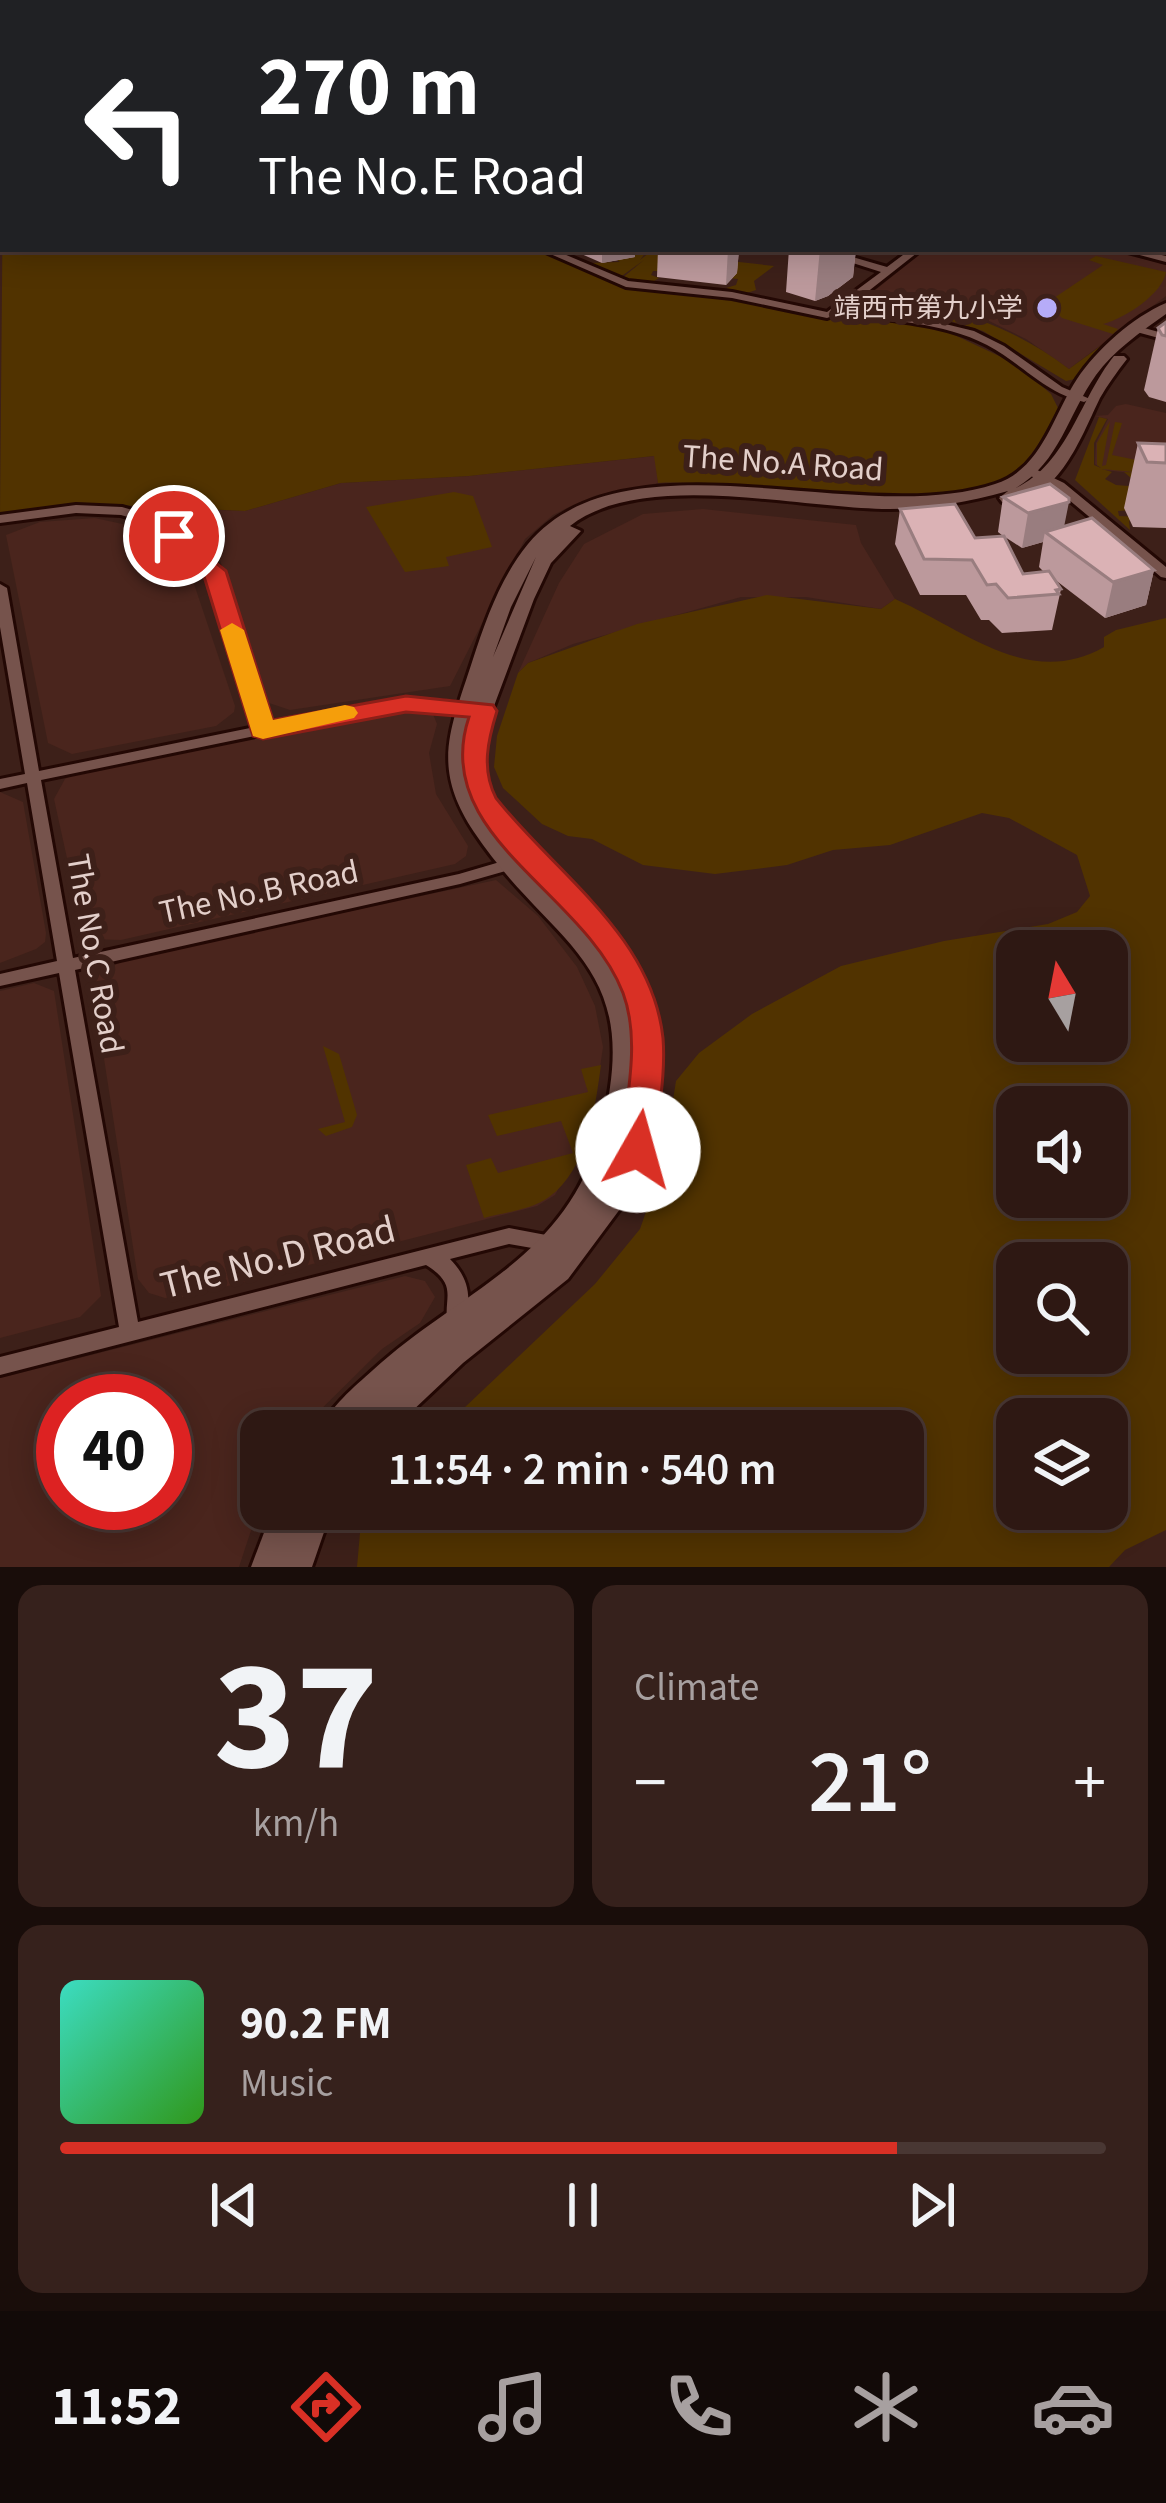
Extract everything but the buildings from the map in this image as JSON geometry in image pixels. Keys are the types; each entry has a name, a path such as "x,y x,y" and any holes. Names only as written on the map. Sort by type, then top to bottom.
{"street":[{"path":"551,252 626,284 732,295 815,314 839,310 912,319 967,333 1000,348 1054,389 1084,399"},
{"path":"824,252 888,271"},
{"path":"839,310 912,252"},
{"path":"1135,252 1166,259"},
{"path":"1166,307 1155,330 1114,364 1084,399 1040,475 1166,574"},
{"name":"The No.A Road","path":"354,1410 455,1320 564,1248 614,1197 638,1150 646,1019 616,952 583,909 520,860 476,785 476,709 543,561 569,533 614,511 695,499 907,517 989,505 1040,475"},
{"path":"0,519 76,509 122,512 142,517 190,548 214,571 263,730"},
{"name":"The No.C Road","path":"0,588 130,1332"},
{"path":"0,784 376,707 476,709"},
{"name":"The No.B Road","path":"0,980 520,860"},
{"name":"The No.D Road","path":"0,1366 509,1236 564,1248"},
{"name":"The No.A Road","path":"393,1410 453,1354 558,1271 564,1248"},
{"path":"428,1257 445,1266 457,1285 461,1306 455,1320"},
{"path":"267,1567 280,1530"},
{"path":"296,1567 309,1530"}],"shaded area":[{"path":"2,252 544,252 622,285 733,297 813,316 893,320 946,331 1016,364 1051,394 1058,408 1024,463 991,484 949,496 849,498 658,483 654,456 469,476 341,483 245,511 95,504 0,515"},
{"path":"618,252 646,252 640,260 650,252 774,266 754,281 756,290 747,293 726,288 736,285 738,279 729,278 737,272 653,271 651,275 659,278 651,283 621,279 644,260 619,278 589,263 620,262 614,258"},
{"name":"靖西市第九小学","path":"922,252 1113,252 1166,264 1166,296 1069,369 1026,339 987,320 868,296"},
{"path":"1096,256 1166,272 1142,304 1103,324 1118,329 1113,334 1062,318 1050,306 1054,298 1103,265 1089,260"},
{"path":"868,296 974,318 1023,339 1069,369 1106,342 1075,379 1066,381 983,331 938,317 861,305"},
{"path":"1126,404 1166,413 1166,477 1104,470 1095,464 1096,443 1108,419 1094,416 1108,415"},
{"path":"1099,417 1107,419 1094,443 1094,465 1101,468 1097,443 1110,421 1102,466 1115,422 1122,423 1112,455 1166,466 1166,482 1131,478 1124,472 1145,473 1102,469 1112,472 1105,479 1116,485 1166,489 1166,508 1118,511 1119,516 1140,517 1129,521 1130,530 1075,480"},
{"path":"655,456 658,483 597,495 573,505 525,539 450,686 290,710 266,702 219,557 161,515 139,507 245,511 341,483 469,476"},
{"path":"454,492 473,496 492,547 446,557 449,566 405,572 366,507"},
{"path":"703,509 856,525 861,543 895,599 881,609 806,597 741,597 573,644 528,663 518,673 559,583 584,544 643,514"},
{"path":"95,518 127,525 190,572 235,706 216,726 72,754 48,743 6,535 40,522"},
{"path":"767,595 881,609 895,599 996,650 1049,662 1104,647 1104,637 1116,630 1166,618 1166,1530 1125,1550 1109,1567 357,1567 361,1530 924,1530 924,1410 462,1410 595,1284 640,1229 663,1163 676,1081 699,1053 752,1014 841,966 996,932 996,1062 1128,1062 1128,930 1011,930 1048,924 1077,912 1090,896 1077,855 1009,818 982,813 890,845 833,850 787,865 715,874 643,865 592,839 568,836 542,824 503,788 494,767 497,736 518,673 528,663 637,624"},
{"path":"422,709 433,714 437,724 429,753 436,794 468,846 466,856 455,864 121,940 91,939 83,931 54,799 65,779 374,714"},
{"path":"0,792 23,802 46,933 45,942 36,949 0,963"},
{"path":"496,880 538,916 577,967 595,1006 603,1047 591,1128 555,1195 537,1206 185,1297 149,1293 138,1279 93,987 101,972 127,959"},
{"path":"34,983 54,991 101,1296 80,1317 0,1338 0,991"},
{"path":"323,1046 339,1054 357,1115 352,1127 326,1136 318,1129 345,1122"},
{"path":"601,1065 587,1137 573,1171 549,1197 534,1205 484,1218 466,1165 491,1158 498,1173 573,1153 561,1121 497,1136 488,1115 588,1092 581,1069"},
{"path":"405,1276 425,1281 435,1297 420,1323 382,1349 320,1410 240,1410 240,1530 251,1530 239,1567 0,1567 0,1378"}],"slow traffic":[{"path":"232,630 263,730 345,713"}],"place":[{"name":"靖西市第九小学","path":"1047,308"}],"route":[{"path":"174,536 214,571 263,730 406,704 484,711 473,745 473,769 484,801 520,848 583,909 616,952 639,995 647,1042 638,1150"}]}
